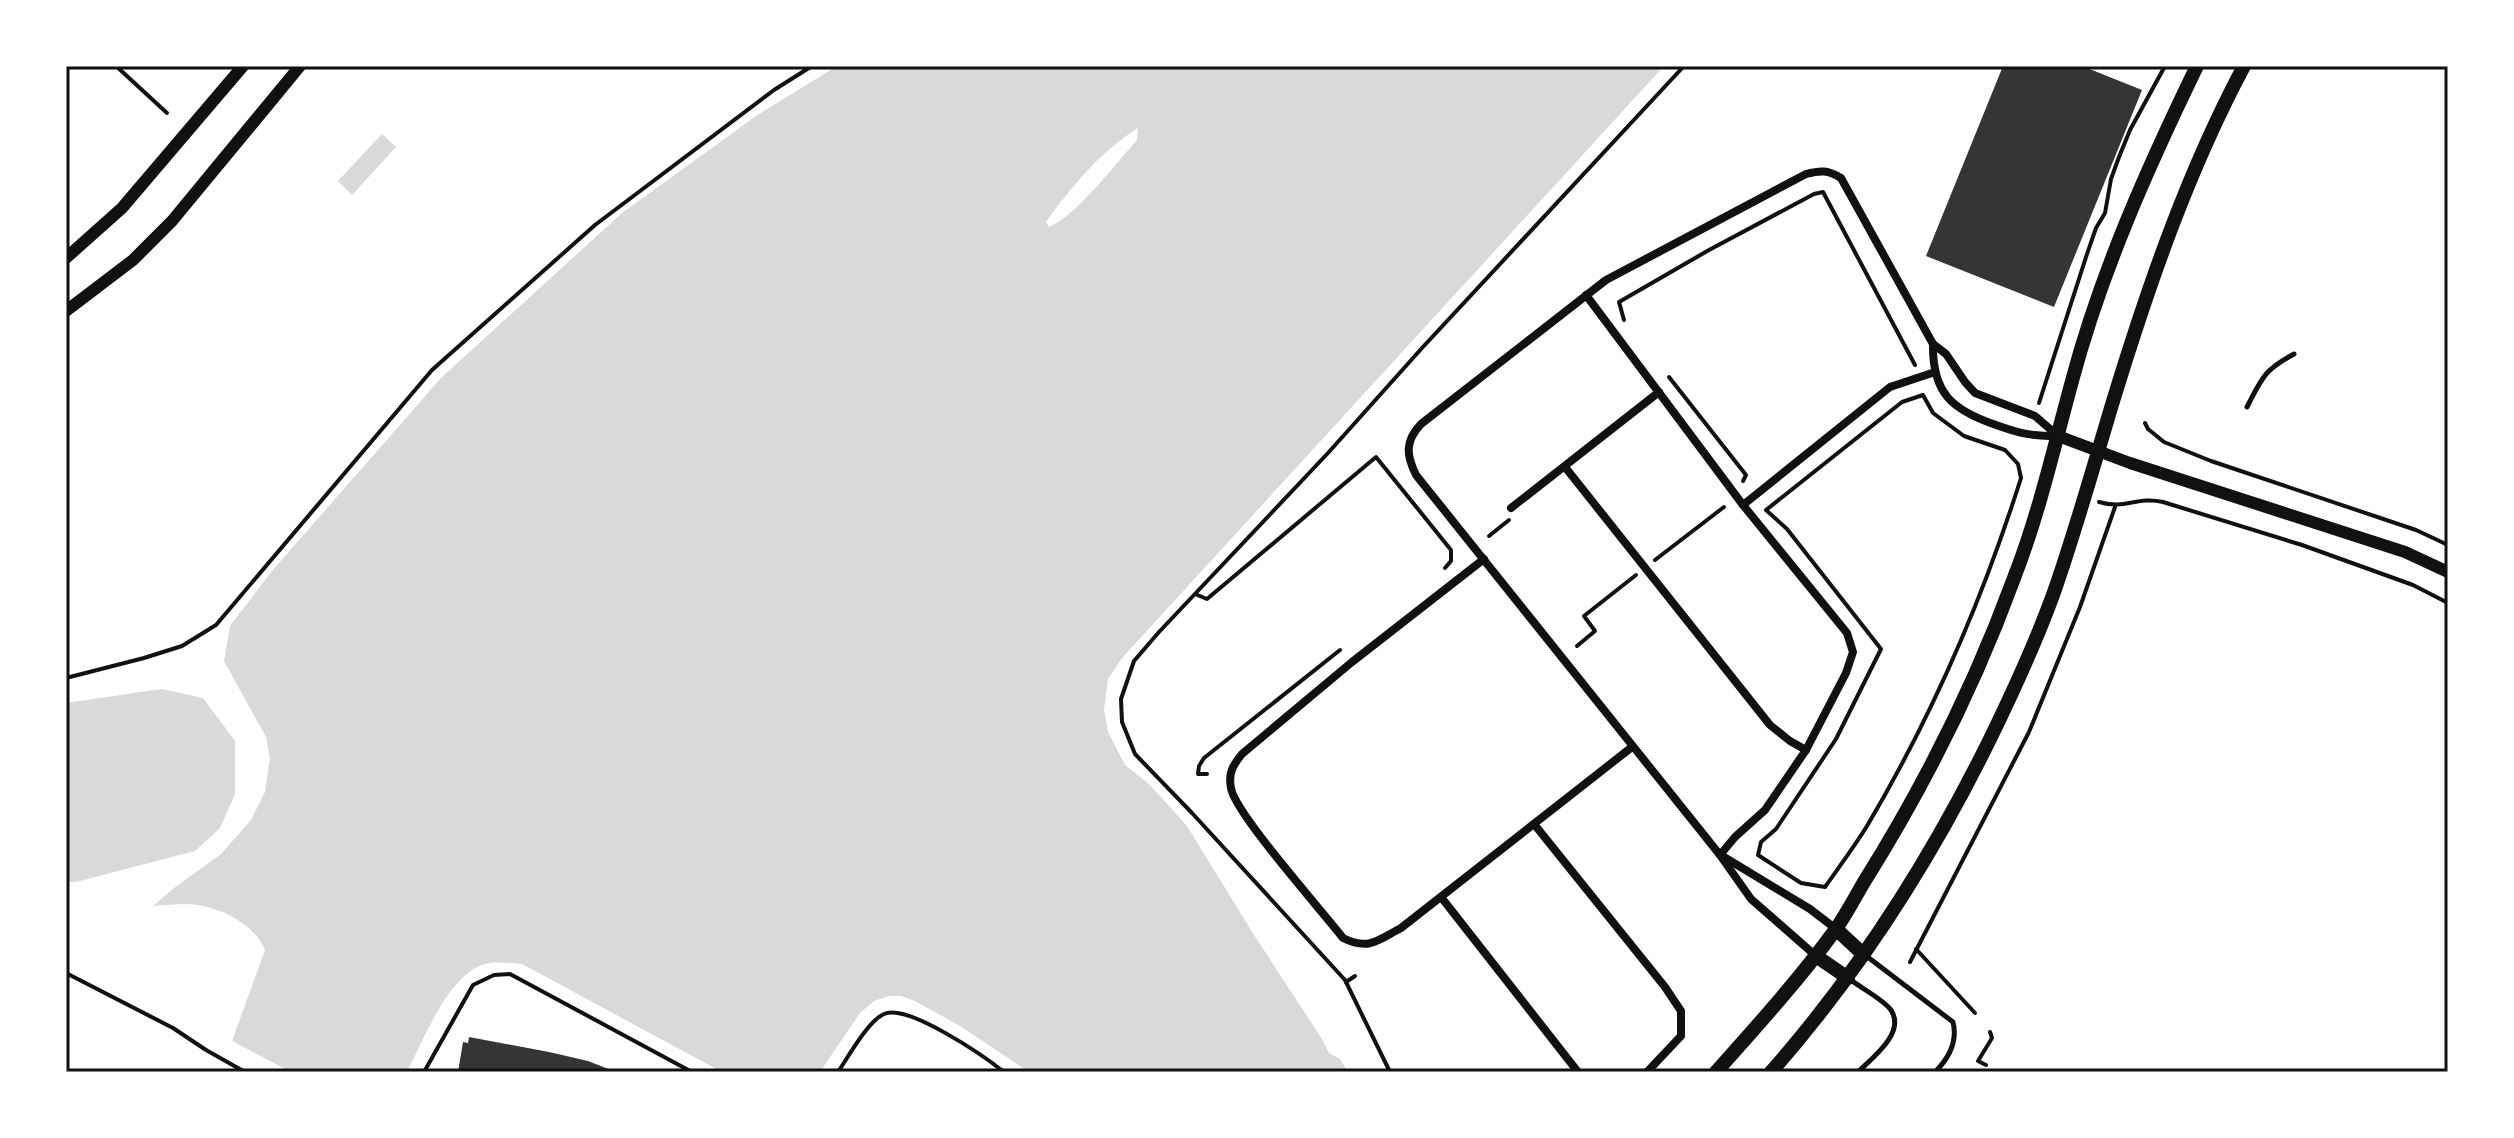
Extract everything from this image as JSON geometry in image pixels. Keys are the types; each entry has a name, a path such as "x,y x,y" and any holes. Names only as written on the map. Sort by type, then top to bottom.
{"main road":[{"path":"1716,1072 1836,929 1914,797 1986,647 2015,577 2100,292 2155,152 2197,66"},
{"path":"1771,1072 1848,978 1909,887 1968,787 2017,683 2052,599 2080,516 2142,308 2166,241 2201,154 2244,66"},
{"path":"1836,929 1864,955"},
{"path":"1816,956 1848,978"}],"street":[{"path":"66,258 129,200 243,66"},
{"path":"66,311 133,260 172,221 300,66"},
{"path":"1816,956 1751,899 1720,855 1416,475 1410,463 1408,444 1412,433 1421,424 1606,280 1806,174 1823,170 1831,172 1841,178 1848,189 1933,344 1946,354 1975,393 2035,416 2058,436 2098,452 2405,552 2448,572"},
{"path":"1586,295 1743,505 1847,633 1853,652 1846,673 1806,750 1765,810 1720,855"},
{"path":"1933,344 1939,386 1952,404 1970,415 2029,437 2058,436"},
{"path":"1743,505 1890,387 1935,372"},
{"path":"1511,508 1659,392"},
{"path":"1565,467 1770,725 1806,750"},
{"path":"1484,559 1352,662 1242,754 1231,768 1231,790 1251,823 1343,938 1357,945 1370,944 1401,928 1632,747"},
{"path":"1534,824 1681,1011 1681,1036 1647,1072"},
{"path":"1720,855 1810,909 1836,929"},
{"path":"1441,897 1578,1072"}],"lane":[{"path":"2247,407 2264,374 2273,365 2294,354"},
{"path":"1864,955 1953,1022 1954,1042 1944,1063 1935,1072"},
{"path":"1848,978 1889,1007 1895,1021 1894,1031 1886,1043 1858,1072"}],"path":[{"path":"116,66 167,113"},
{"path":"66,678 182,646 216,625 432,370 595,225 774,90 812,66"},
{"path":"1390,1072 1346,982 1135,754 1122,722 1121,699 1134,661 1684,66"},
{"path":"2045,382 2096,228 2105,213 2111,179 2119,157 2165,66"},
{"path":"1631,329 1623,319 1619,302 1720,244 1823,192 1915,366"},
{"path":"1664,372 1746,475 1745,484"},
{"path":"1923,395 1933,413 1964,436 2005,450 2018,464 2021,478 1975,605 1902,762 1866,827 1825,887 1801,883 1758,855 1761,842 1776,829 1836,739 1881,649 1787,529 1766,510 1902,402 1923,395"},
{"path":"2145,423 2164,442 2211,461 2416,530 2448,545"},
{"path":"1195,594 1207,599 1376,457 1451,550 1451,561 1435,576"},
{"path":"1910,962 2029,732 2080,607 2115,507 2150,499 2163,502 2302,545 2413,585 2448,603"},
{"path":"1653,562 1724,507"},
{"path":"1489,536 1513,518 1511,508"},
{"path":"1577,646 1595,631 1584,616 1637,574"},
{"path":"1207,774 1198,774 1204,758 1339,651"},
{"path":"1916,949 1975,1013"},
{"path":"66,973 173,1028 245,1072"},
{"path":"424,1072 473,985 494,975 510,974 692,1072"},
{"path":"1346,982 1355,976"},
{"path":"838,1072 874,1021 885,1013 900,1012 969,1046 1004,1072"},
{"path":"1986,1065 1978,1061 1992,1038 1990,1032"}],"shaded area":[{"path":"837,66 1664,66 1122,658 1108,679 1104,710 1108,732 1125,765 1149,784 1187,826 1329,1053 1340,1059 1348,1072 1029,1072 960,1026 915,1001 889,996 874,1001 860,1013 820,1072 722,1072 522,964 503,962 485,964 460,980 438,1010 407,1072 291,1072 232,1041 265,950 260,940 232,916 208,907 185,904 153,906 221,854 251,820 265,792 270,758 266,737 224,661 230,626 272,571 441,378 622,213 756,116","holes":["1138,128 1137,140 1083,201 1049,227 1046,222 1099,159"]},
{"path":"382,134 396,147 352,195 338,181"},
{"path":"161,689 203,698 235,741 235,794 220,828 195,851 66,882 66,703"}],"building":[{"path":"2003,66 2082,66 2142,90 2054,307 1926,256"},
{"path":"469,1037 588,1061 616,1072 458,1072 463,1042 468,1043"}]}
